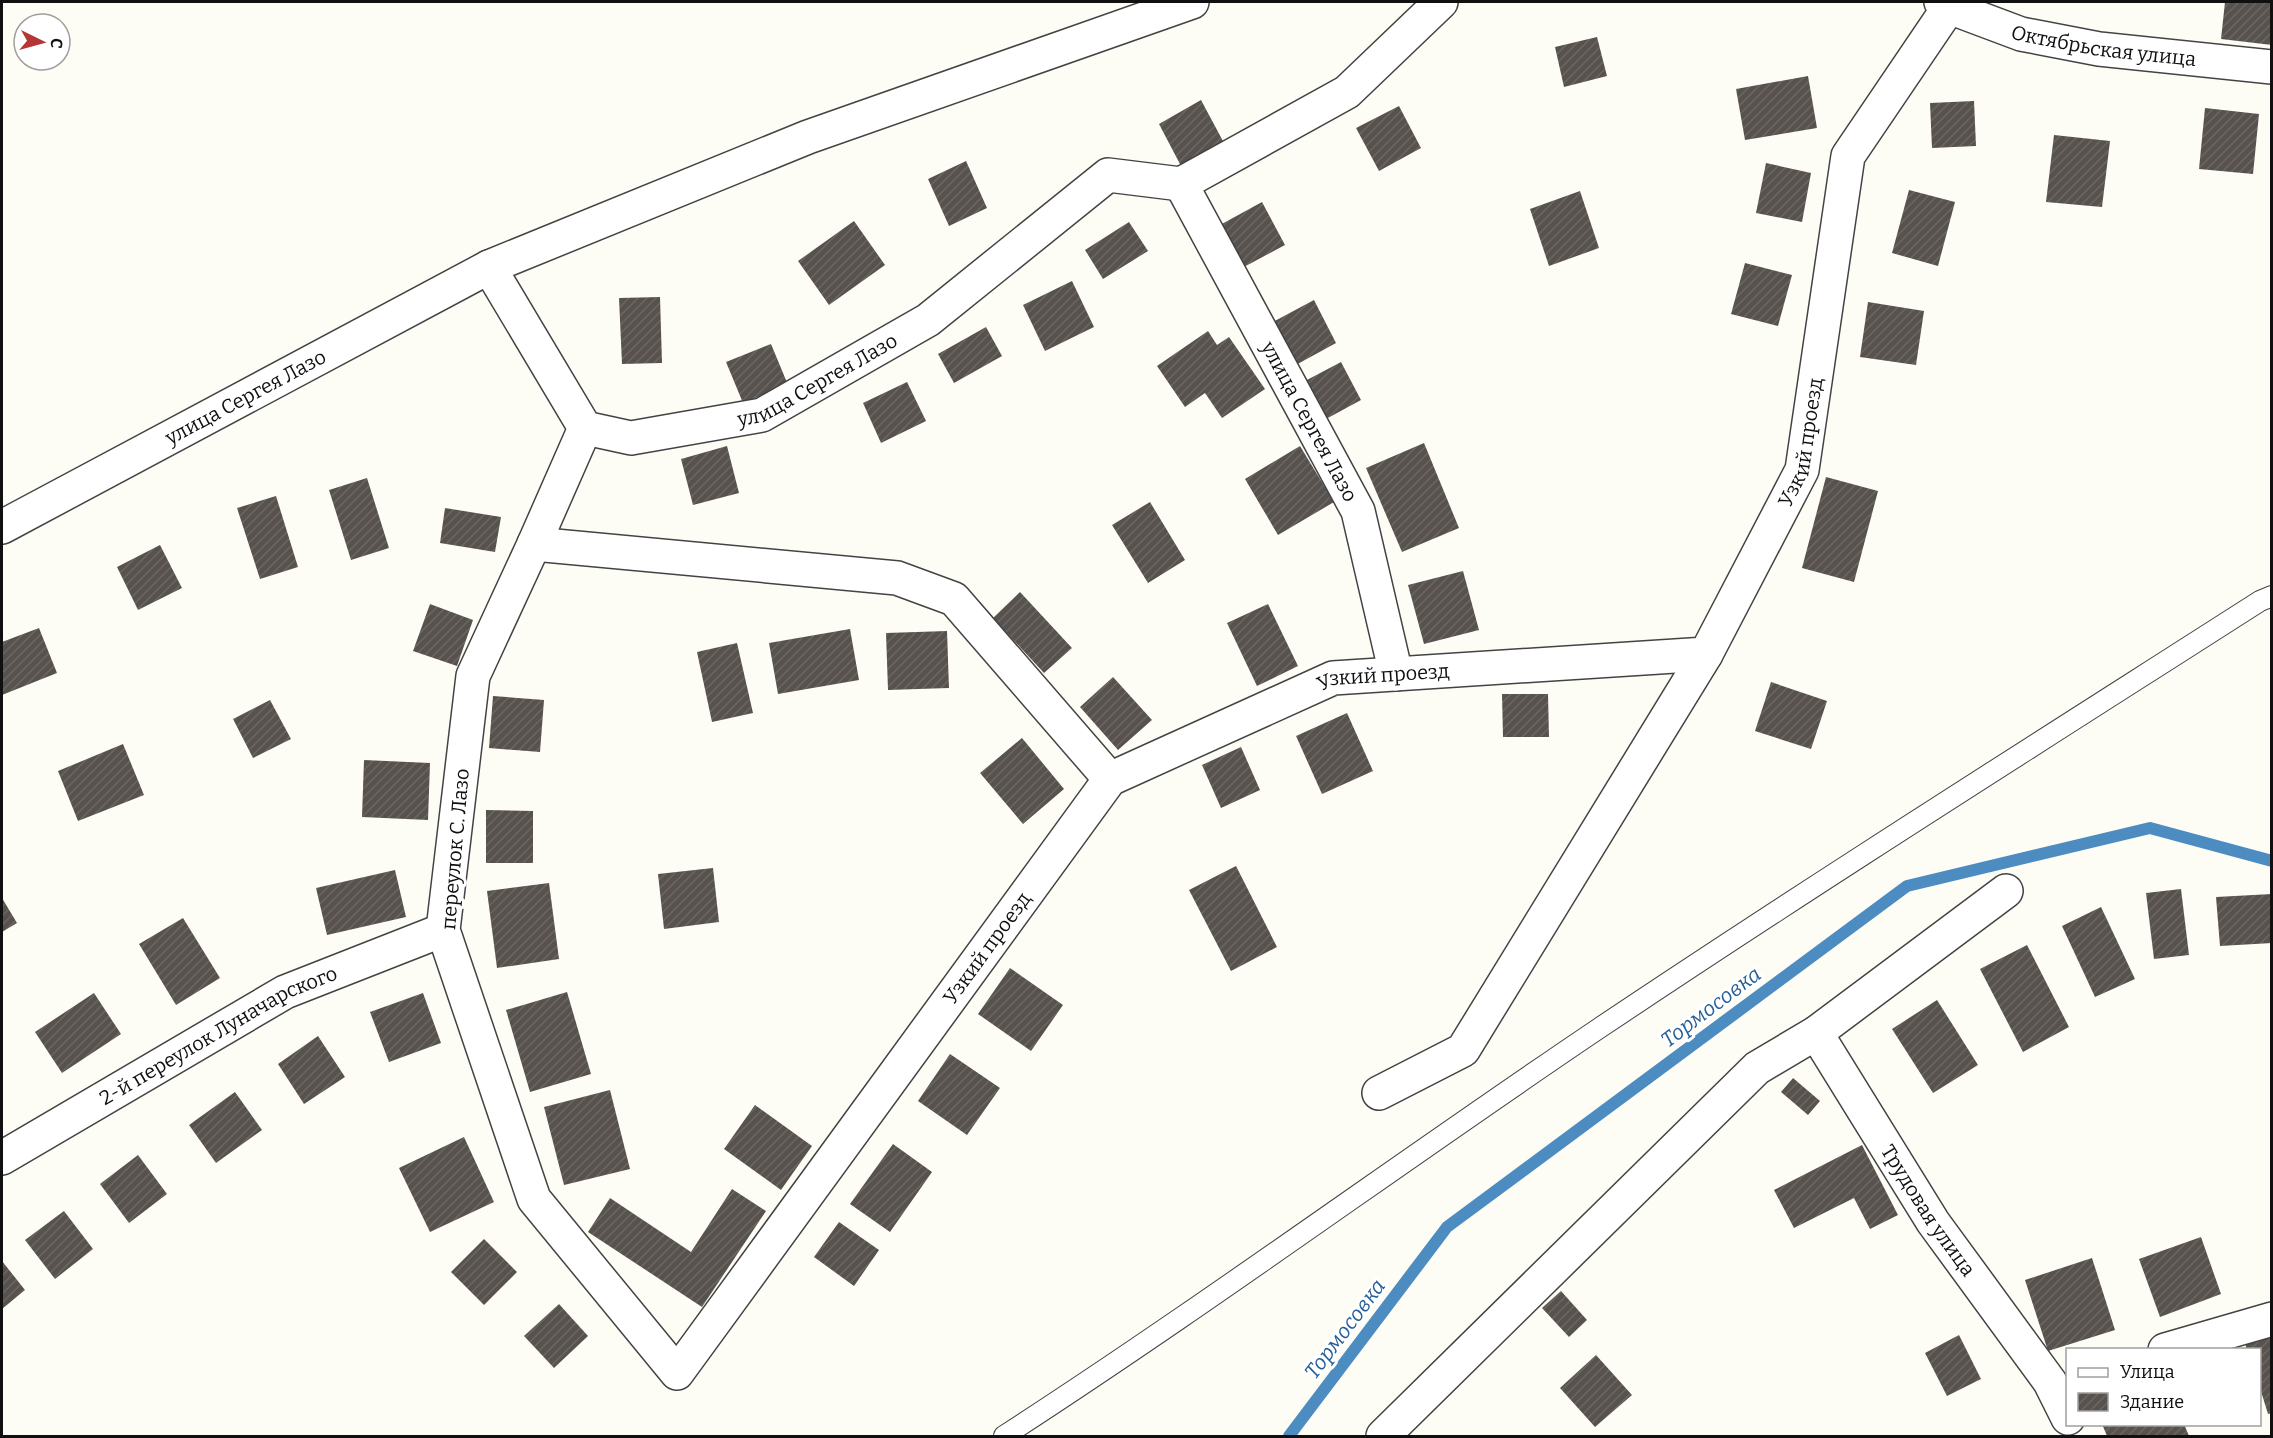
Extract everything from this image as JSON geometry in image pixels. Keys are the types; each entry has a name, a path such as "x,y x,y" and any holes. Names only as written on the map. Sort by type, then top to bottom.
{"street":[{"name":"улица Сергея Лазо","path":"2,527 489,267 808,136 1192,2"},
{"path":"1181,184 1347,92 1441,2"},
{"name":"Октябрьская улица","path":"1945,4 2021,34 2088,47 2271,67"},
{"name":"Узкий проезд","path":"677,1373 1110,779 1333,678 1706,654 1802,470 1848,156 1945,4"},
{"name":"улица Сергея Лазо","path":"585,428 631,438 762,415 928,320 1108,175 1181,184 1358,512 1396,674"},
{"path":"489,267 585,428"},
{"name":"переулок С. Лазо","path":"585,428 473,676 444,930 534,1199 677,1373"},
{"path":"534,544 897,578 954,599 1110,779"},
{"path":"1379,1093 1463,1050 1706,654"},
{"path":"1383,1437 1757,1068 1816,1033 2006,891"},
{"name":"2-й переулок Луначарского","path":"2,1158 285,992 444,930"},
{"name":"Трудовая улица","path":"1816,1033 1933,1221 2059,1379 2066,1413"},
{"path":"2171,1348 2271,1319"}],"lane":[{"path":"1004,1437 1091,1380 1598,1029 2027,750 2271,596"}],"building":[{"path":"2225,2 2272,2 2272,45 2221,39"},
{"path":"1597,37 1607,76 1564,87 1555,47"},
{"path":"1808,76 1817,128 1745,140 1736,89"},
{"path":"1201,100 1224,143 1181,166 1159,124"},
{"path":"1974,101 1976,146 1932,148 1930,103"},
{"path":"1399,106 1421,148 1379,171 1356,128"},
{"path":"2205,108 2259,114 2253,174 2199,169"},
{"path":"2054,135 2110,141 2102,207 2046,202"},
{"path":"966,161 987,208 949,226 928,179"},
{"path":"1766,163 1811,173 1802,222 1756,213"},
{"path":"1909,190 1955,202 1938,266 1892,253"},
{"path":"1580,191 1599,248 1549,266 1530,209"},
{"path":"1262,202 1285,245 1242,268 1220,225"},
{"path":"854,221 885,265 829,305 798,261"},
{"path":"1129,222 1148,251 1103,279 1085,250"},
{"path":"1745,263 1792,275 1778,326 1731,314"},
{"path":"1072,281 1094,327 1045,351 1023,305"},
{"path":"660,297 662,363 622,364 619,298"},
{"path":"1314,300 1336,343 1294,366 1271,323"},
{"path":"1868,302 1924,311 1916,365 1860,357"},
{"path":"986,327 1002,356 954,383 938,354"},
{"path":"1208,331 1217,345 1229,337 1265,389 1222,418 1205,393 1185,407 1157,366"},
{"path":"771,344 788,385 743,403 726,362"},
{"path":"1341,362 1361,400 1326,419 1305,381"},
{"path":"907,382 926,421 881,443 863,403"},
{"path":"1424,443 1459,528 1402,552 1366,468"},
{"path":"727,446 739,493 693,505 681,459"},
{"path":"1300,446 1334,502 1278,535 1245,479"},
{"path":"1826,477 1878,491 1854,582 1802,568"},
{"path":"367,478 389,548 351,560 329,490"},
{"path":"276,496 298,567 260,579 237,508"},
{"path":"1150,502 1185,560 1148,583 1112,525"},
{"path":"445,508 501,517 495,552 440,543"},
{"path":"160,545 182,588 138,610 117,567"},
{"path":"1463,571 1479,630 1424,644 1408,585"},
{"path":"1020,592 1072,648 1044,673 993,618"},
{"path":"430,604 473,620 457,666 413,651"},
{"path":"1268,604 1298,666 1257,686 1227,623"},
{"path":"39,628 57,673 2,695 2,642"},
{"path":"850,629 859,680 778,694 769,643"},
{"path":"947,631 949,688 888,690 886,633"},
{"path":"737,643 753,713 712,722 697,652"},
{"path":"1113,677 1152,720 1118,750 1080,707"},
{"path":"1771,682 1827,701 1811,749 1755,731"},
{"path":"1502,694 1548,694 1549,737 1503,737"},
{"path":"493,696 544,700 540,752 489,748"},
{"path":"270,700 291,739 253,758 233,719"},
{"path":"1347,713 1373,771 1322,794 1296,736"},
{"path":"1022,738 1064,789 1023,824 980,773"},
{"path":"123,744 144,795 78,821 58,771"},
{"path":"1241,747 1260,790 1221,808 1202,765"},
{"path":"364,760 430,763 428,820 362,817"},
{"path":"486,810 533,811 533,863 486,863"},
{"path":"1236,866 1277,947 1231,971 1189,890"},
{"path":"713,868 719,922 664,929 658,874"},
{"path":"395,870 406,917 327,935 316,888"},
{"path":"549,883 559,959 497,968 487,891"},
{"path":"2181,889 2189,955 2154,959 2146,893"},
{"path":"2272,894 2272,943 2220,946 2216,897"},
{"path":"2,898 17,923 2,932"},
{"path":"2101,907 2135,979 2095,997 2062,926"},
{"path":"183,918 220,978 176,1005 139,944"},
{"path":"2027,945 2069,1027 2023,1052 1980,969"},
{"path":"1010,968 1063,1005 1031,1051 978,1014"},
{"path":"567,992 591,1074 530,1092 506,1010"},
{"path":"94,993 121,1034 62,1073 35,1032"},
{"path":"423,993 441,1043 389,1062 370,1012"},
{"path":"1937,1000 1978,1065 1933,1093 1892,1029"},
{"path":"318,1036 345,1077 304,1104 278,1064"},
{"path":"950,1054 1000,1088 967,1135 918,1101"},
{"path":"1793,1078 1820,1101 1808,1115 1781,1092"},
{"path":"610,1090 630,1169 564,1185 544,1107"},
{"path":"235,1092 262,1130 216,1163 189,1125"},
{"path":"755,1105 812,1146 781,1190 724,1149"},
{"path":"464,1137 494,1202 430,1232 399,1168"},
{"path":"893,1144 932,1172 890,1232 850,1204"},
{"path":"1862,1145 1898,1215 1870,1229 1854,1198 1794,1228 1774,1190"},
{"path":"138,1155 167,1194 129,1223 100,1184"},
{"path":"732,1189 766,1211 702,1307 588,1232 610,1198 691,1252"},
{"path":"64,1211 93,1249 55,1279 25,1240"},
{"path":"839,1222 879,1250 854,1286 814,1257"},
{"path":"2201,1237 2221,1294 2160,1317 2139,1259"},
{"path":"484,1239 517,1272 484,1305 451,1272"},
{"path":"2092,1258 2115,1330 2048,1351 2025,1280"},
{"path":"2,1261 25,1290 2,1309"},
{"path":"1561,1291 1587,1320 1569,1337 1542,1308"},
{"path":"559,1304 588,1336 554,1368 524,1336"},
{"path":"2272,1330 2272,1413 2268,1414 2261,1391 2261,1348 2246,1348 2244,1340"},
{"path":"1959,1335 1981,1379 1947,1396 1925,1353"},
{"path":"1596,1355 1632,1395 1595,1427 1560,1388"},
{"path":"2103,1426 2185,1426 2189,1436 2107,1436"}],"waterway":[{"name":"Тормосовка","path":"1289,1436 1447,1227 1907,886 2150,828 2272,861"}]}
